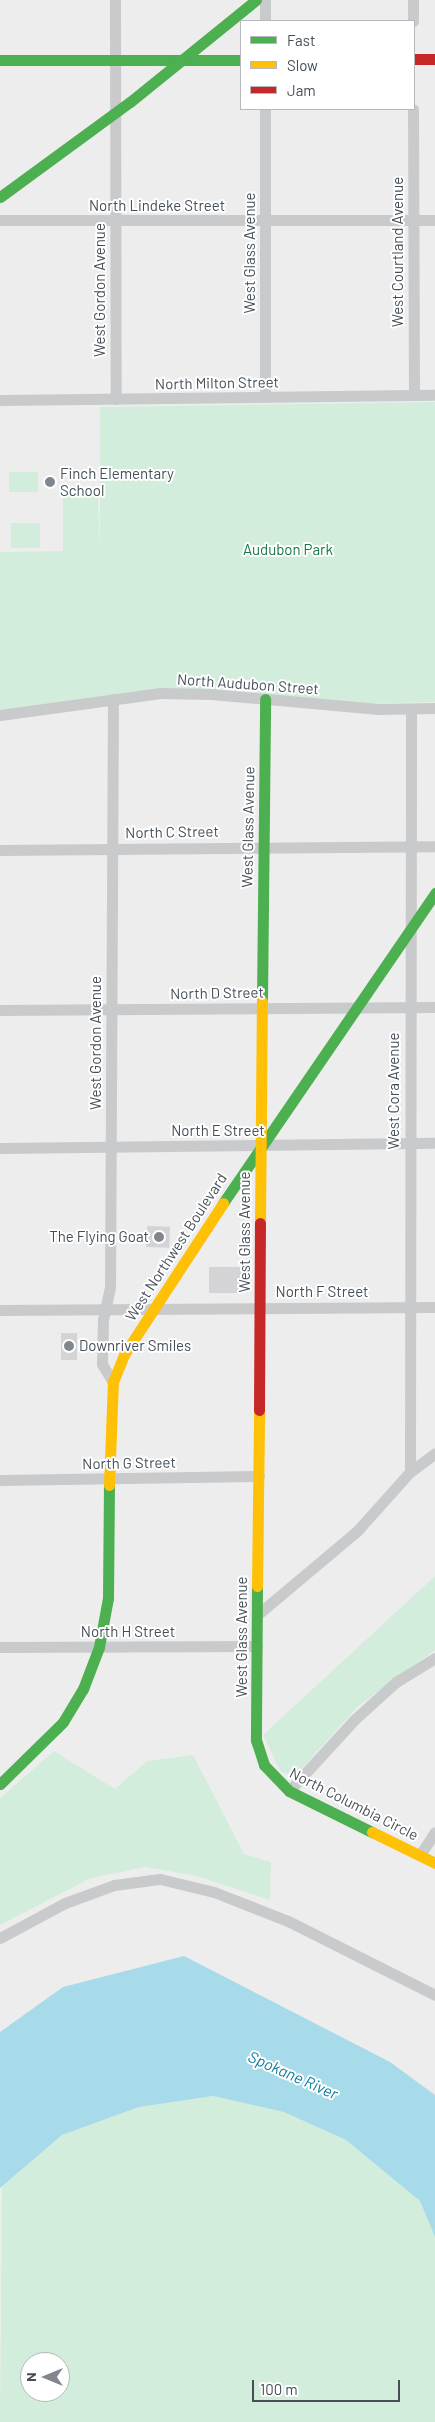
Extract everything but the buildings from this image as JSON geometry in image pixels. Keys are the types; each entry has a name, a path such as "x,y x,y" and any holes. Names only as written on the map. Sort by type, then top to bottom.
{"main road":[{"path":"0,197 130,102 256,0"},
{"path":"136,60 178,48 225,25"},
{"path":"415,59 435,59"},
{"path":"0,60 240,60"},
{"path":"130,102 178,74 240,60"},
{"name":"West Glass Avenue","path":"264,1765 256,1740 262,846 265,699"},
{"name":"West Northwest Boulevard","path":"0,1784 63,1722 84,1690 99,1647 108,1598 109,1478 113,1382 125,1353 260,1146 358,1007 435,893"},
{"name":"North Columbia Circle","path":"264,1765 289,1791 435,1863"}],"street":[{"name":"West Gordon Avenue","path":"115,0 116,399"},
{"path":"265,0 265,20"},
{"path":"413,0 413,20"},
{"name":"West Glass Avenue","path":"265,110 265,397"},
{"name":"West Courtland Avenue","path":"413,110 414,395"},
{"name":"North Lindeke Street","path":"0,220 115,222 435,220"},
{"name":"North Milton Street","path":"0,400 435,395"},
{"name":"North Audubon Street","path":"0,715 160,693 265,699 344,707 435,708"},
{"name":"West Gordon Avenue","path":"113,699 111,1146 107,1309 103,1320 102,1364 113,1382"},
{"name":"West Cora Avenue","path":"410,1472 408,1307 409,931 412,846 411,709"},
{"name":"North C Street","path":"0,850 262,846 435,846"},
{"name":"North D Street","path":"0,1010 435,1007"},
{"name":"North E Street","path":"0,1148 435,1143"},
{"name":"North F Street","path":"0,1310 435,1307"},
{"path":"257,1615 357,1531 410,1472 435,1453"},
{"name":"North G Street","path":"0,1480 259,1476"},
{"name":"North H Street","path":"0,1647 257,1646"},
{"path":"289,1791 354,1720 396,1682 435,1658"},
{"path":"420,1855 435,1832"},
{"path":"0,1938 66,1903 114,1885 160,1879 214,1892 288,1922 435,1995"}],"green space":[{"name":"Audubon Park","path":"435,402 435,702 353,704 220,689 0,713 0,552 63,551 63,496 98,496 100,551 100,407"},
{"path":"9,472 38,472 38,492 9,492"},
{"path":"11,523 40,523 40,548 11,548"},
{"path":"435,1576 435,1650 357,1707 300,1771 294,1775 281,1772 263,1735"},
{"path":"54,1751 115,1789 147,1761 193,1755 244,1854 271,1862 270,1900 197,1876 145,1867 91,1878 0,1925 0,1798"},
{"path":"213,2096 284,2112 346,2140 420,2201 435,2237 435,2422 0,2422 2,2183 62,2135 139,2107"}],"water":[{"name":"Spokane River","path":"184,1956 390,2062 435,2095 435,2237 420,2201 346,2140 284,2112 213,2096 139,2107 62,2135 0,2188 0,2032 63,1987"}],"traffic: fast":[{"path":"0,197 130,102 256,0"},
{"path":"0,60 240,60"},
{"path":"262,1001 265,699"},
{"path":"223,1203 435,893"},
{"path":"0,1784 63,1722 83,1689 99,1647 108,1598 109,1485"},
{"path":"257,1586 256,1740 264,1765 289,1791 372,1832"}],"traffic: slow":[{"path":"260,1223 262,1001"},
{"path":"109,1485 113,1382 125,1353 223,1203"},
{"path":"257,1586 259,1410"},
{"path":"372,1832 435,1863"}],"traffic: jam":[{"path":"415,59 435,59"},
{"path":"259,1410 260,1223"}],"place":[{"name":"Finch Elementary School","path":"50,482"},
{"name":"The Flying Goat","path":"159,1237"},
{"name":"Downriver Smiles","path":"69,1346"}]}
